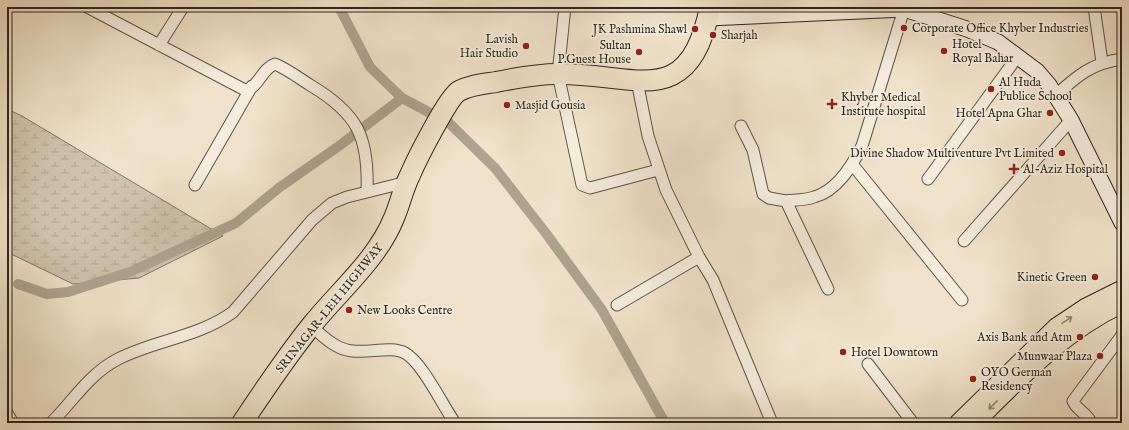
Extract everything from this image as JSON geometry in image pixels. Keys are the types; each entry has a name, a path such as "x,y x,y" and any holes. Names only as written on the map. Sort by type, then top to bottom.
{"highway":[{"path":"240,423 295,330 371,243 403,179 425,120 455,84 470,79 499,75 514,77 558,74 637,81 665,78 677,72 689,62 697,52 709,13"},
{"name":"SRINAGAR-LEH HIGHWAY","path":"240,423 311,326 368,262 382,242 394,218 403,179"}],"main road":[{"path":"958,423 1056,327 1086,307 1122,289"},
{"path":"975,423 1049,351 1088,322 1122,304"}],"street":[{"path":"87,7 103,10 159,45 240,88 248,90 266,69 275,64 331,98 344,109 356,127 363,142 368,170 367,191"},
{"path":"159,45 183,7"},
{"path":"565,7 558,74 582,185 590,188 658,170"},
{"path":"1094,7 1102,62"},
{"path":"742,126 753,150 763,194 769,198 786,201 814,197 826,193 835,185 852,164 862,146 904,9"},
{"path":"709,13 904,9 967,29 998,42 1036,71 1056,95 1072,120 1122,223"},
{"path":"928,179 1018,56"},
{"path":"1056,95 1085,71 1102,62 1122,59"},
{"path":"637,81 648,136 658,170 666,190 699,257 713,280 772,423"},
{"path":"195,185 252,86"},
{"path":"964,241 1072,120"},
{"path":"852,164 962,300"},
{"path":"52,423 85,384 118,359 203,329 224,319 249,296 312,220 332,203 403,179"},
{"path":"786,201 828,289"},
{"path":"617,305 699,257"},
{"path":"311,326 336,346 345,350 354,352 395,350 405,353 420,368 455,423"},
{"path":"1091,423 1088,417 1077,408 1073,401 1122,335"},
{"path":"868,364 913,423"},
{"path":"7,414 13,423"}],"green space":[{"path":"7,109 22,116 223,236 139,278 73,284 7,252"}],"waterway":[{"path":"339,7 370,67 402,98 449,123 495,168 545,232 602,310 665,423"},
{"path":"18,284 47,294 68,292 130,272 236,223 280,187 339,146 402,98"}],"place":[{"name":"Corporate Office Khyber Industries","path":"904,28"},
{"name":"JK Pashmina Shawl","path":"695,29"},
{"name":"Sharjah","path":"713,35"},
{"name":"Lavish Hair Studio","path":"526,46"},
{"name":"Hotel Royal Bahar","path":"944,51"},
{"name":"Sultan P.Guest House","path":"639,52"},
{"name":"Al Huda Publice School","path":"991,89"},
{"name":"Khyber Medical Institute hospital","path":"832,104"},
{"name":"Masjid Gousia","path":"507,105"},
{"name":"Hotel Apna Ghar","path":"1050,113"},
{"name":"Divine Shadow Multiventure Pvt Limited","path":"1062,153"},
{"name":"Al-Aziz Hospital","path":"1014,169"},
{"name":"Kinetic Green","path":"1095,277"},
{"name":"New Looks Centre","path":"349,310"},
{"name":"Axis Bank and Atm","path":"1080,337"},
{"name":"Hotel Downtown","path":"843,352"},
{"name":"Munwaar Plaza","path":"1100,356"},
{"name":"OYO German Residency","path":"973,379"}]}
